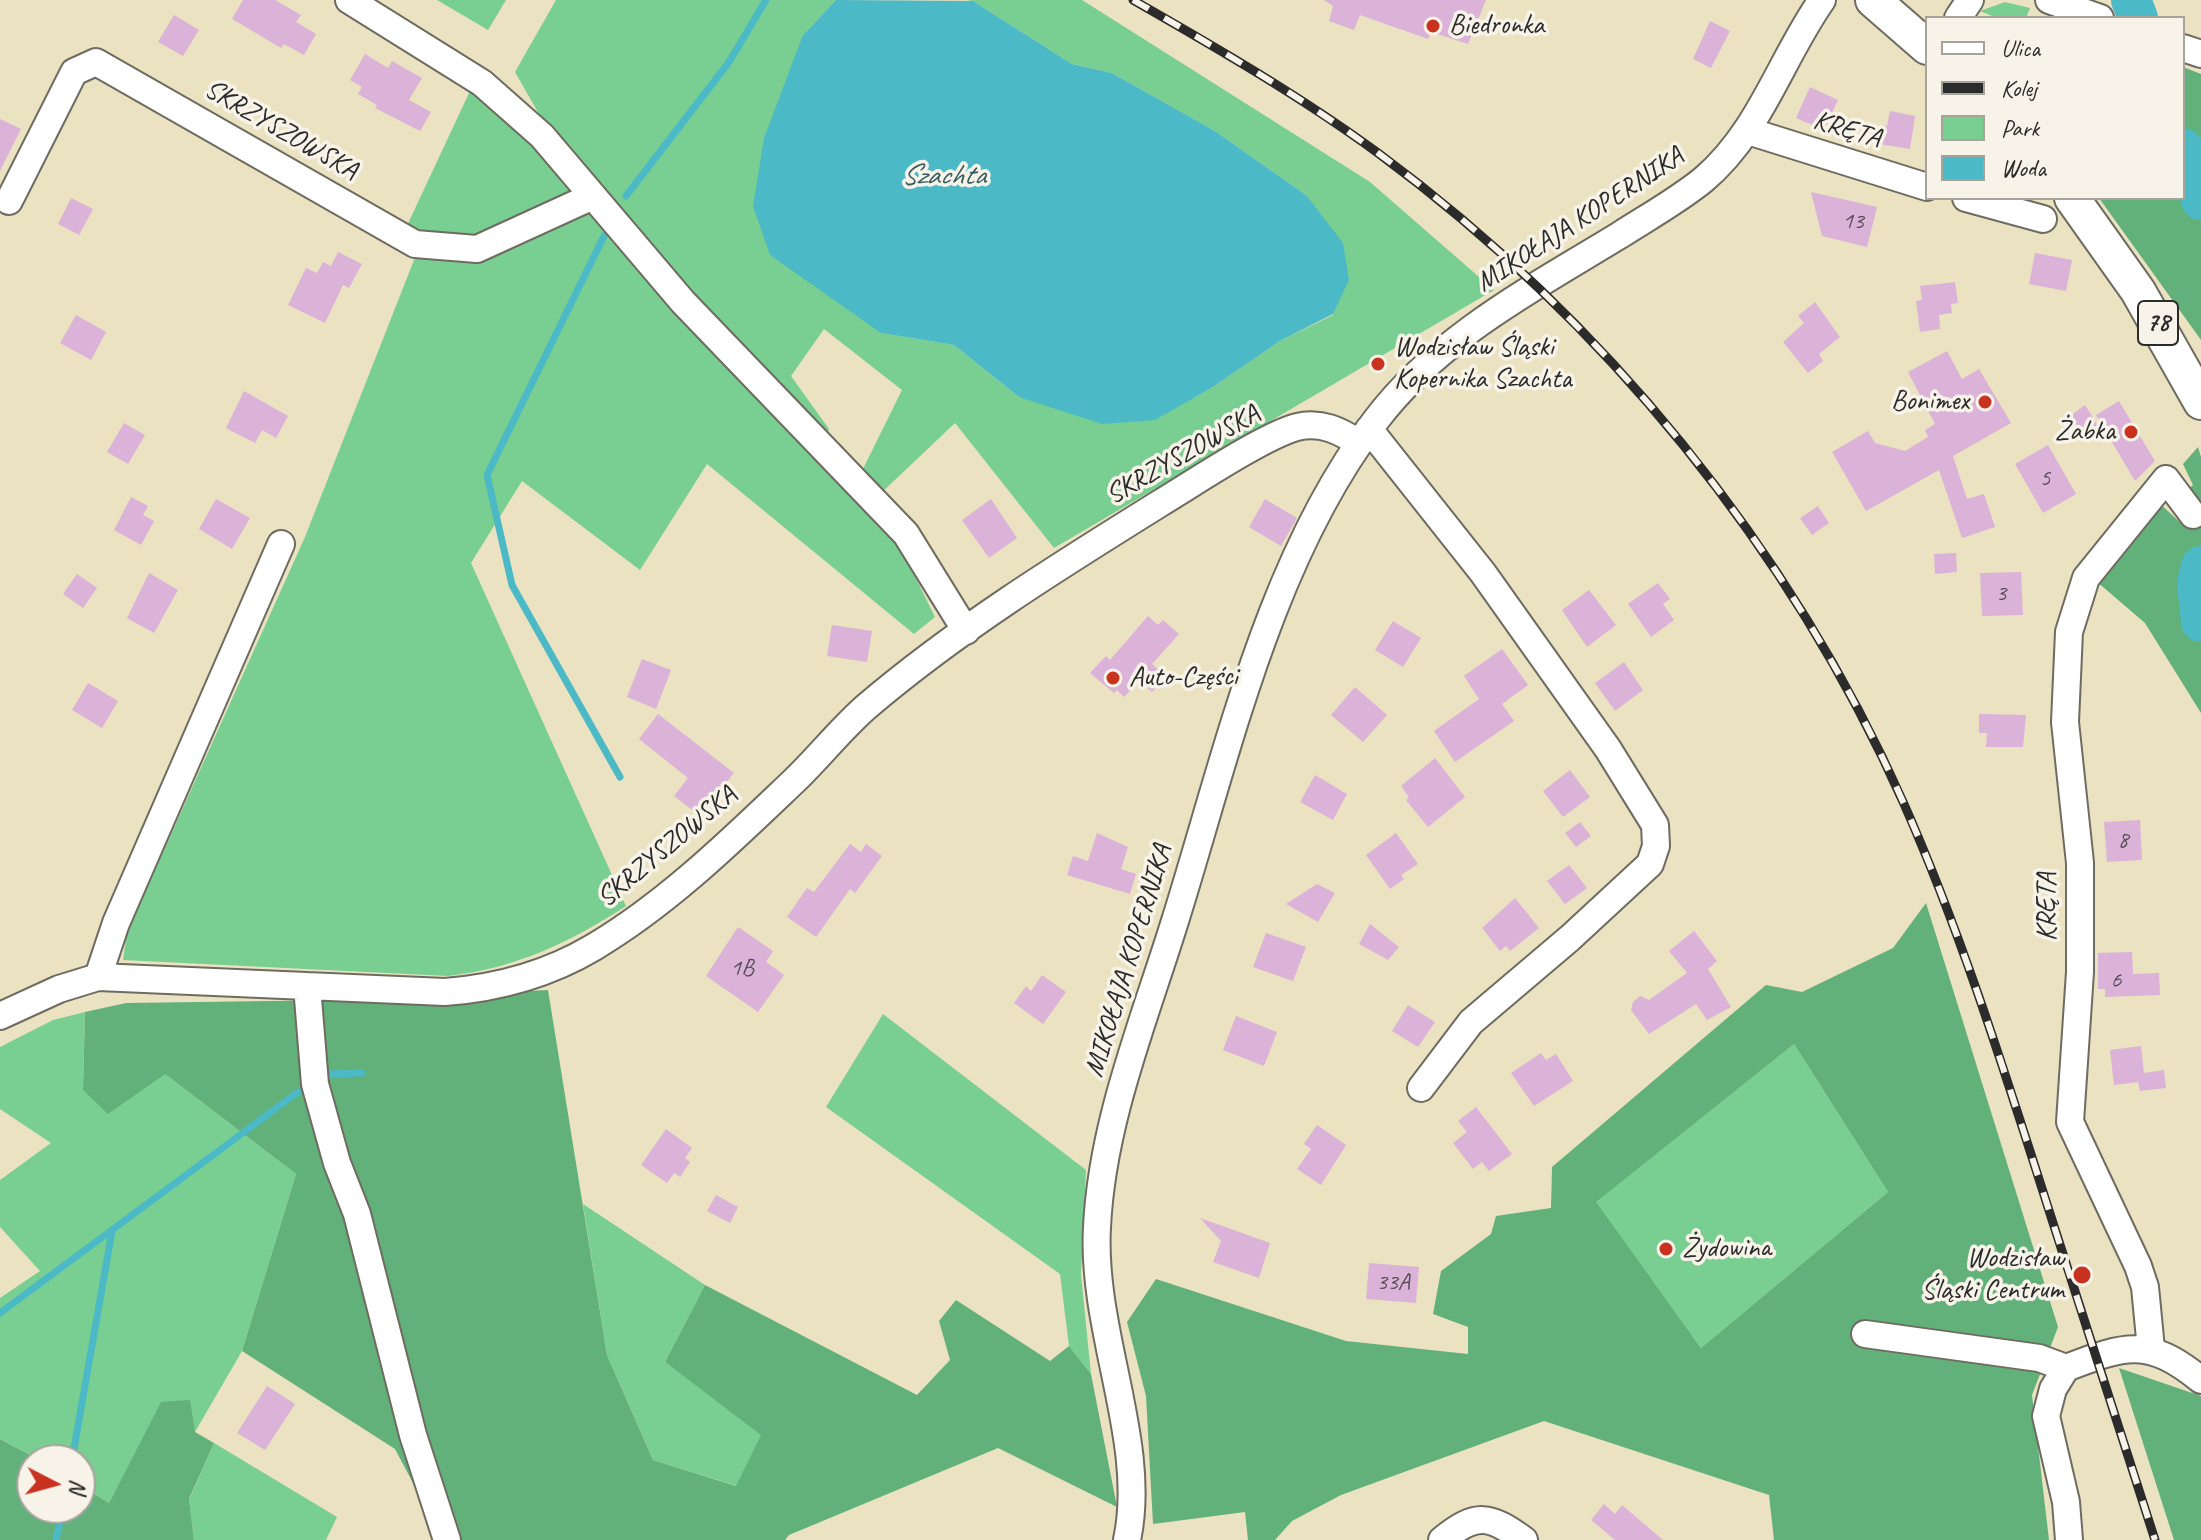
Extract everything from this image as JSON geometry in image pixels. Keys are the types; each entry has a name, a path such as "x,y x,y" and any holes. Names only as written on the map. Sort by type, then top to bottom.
{"main road":[{"path":"1873,0 1925,45"},
{"name":"78","path":"2073,200 2138,291 2201,402"}],"street":[{"path":"349,0 482,83 542,136 683,302 906,534 966,631"},
{"name":"MIKOŁAJA KOPERNIKA","path":"1127,1540 1132,1508 1129,1456 1097,1285 1100,1186 1113,1121 1262,645 1292,569 1364,436 1409,382 1448,346 1687,192 1726,158 1748,131 1822,0"},
{"path":"2049,0 2094,16"},
{"name":"SKRZYSZOWSKA","path":"9,201 74,72 96,62 415,244 477,249 593,196"},
{"name":"KRĘTA","path":"1748,131 1925,186"},
{"path":"1973,200 2043,219"},
{"name":"SKRZYSZOWSKA","path":"0,1016 59,989 98,977 445,992 484,989 559,966 628,925 673,891 795,780 865,708 966,631 1173,495 1296,427 1316,425 1364,436"},
{"path":"1364,436 1483,573 1608,749 1655,825 1656,846 1650,864 1570,938 1471,1022 1421,1088"},
{"name":"KRĘTA","path":"2151,1349 2145,1287 2138,1266 2070,1122 2080,972 2080,863 2065,722 2069,632 2086,578 2166,479 2193,515"},
{"path":"98,977 116,923 281,544"},
{"path":"307,986 315,1084 337,1163 357,1214 413,1435 447,1540"},
{"path":"1865,1334 2039,1358 2066,1368 2126,1349 2151,1349 2201,1380"},
{"path":"2066,1368 2053,1389 2046,1416 2066,1502 2069,1540"},
{"path":"1442,1540 1473,1519 1498,1521 1524,1540"}],"green space":[{"path":"437,0 506,0 488,30"},
{"path":"556,0 836,0 803,35 881,333 954,345 1019,397 1155,419 1213,387 1280,341 1333,315 1306,195 1215,131 1112,73 1072,64 973,1 965,0 1082,0 1370,182 1494,290 1054,548 955,423 879,495 859,477 902,390 824,329 791,376 829,429 823,440 688,298 547,128 515,72"},
{"path":"2005,2 2030,8 2027,16 1992,16 1980,11"},
{"path":"2185,68 2201,74 2201,340 2100,200 2185,200"},
{"path":"470,91 534,142 575,188 472,242 405,230"},
{"path":"589,214 676,312 897,540 935,617 914,634 707,464 640,570 522,481 471,563 626,906 541,952 496,967 448,976 123,960 127,932 305,537 416,255 479,260"},
{"path":"2198,447 2201,457 2201,713 2145,623 2096,581 2157,501 2182,524 2199,513 2187,490 2193,485 2183,464"},
{"path":"1926,903 2058,1327 2032,1395 2049,1540 1774,1540 1769,1495 1544,1421 1341,1495 1292,1521 1275,1540 1248,1540 1245,1512 1153,1524 1146,1396 1127,1322 1156,1279 1346,1341 1468,1354 1468,1327 1433,1314 1441,1271 1491,1234 1496,1216 1551,1208 1552,1167 1766,985 1802,992 1893,948","holes":["1794,1044 1888,1192 1701,1348 1596,1202"]},
{"path":"548,990 607,1355 653,1460 736,1486 761,1435 665,1362 705,1285 917,1395 950,1360 939,1321 956,1300 1050,1361 1069,1346 1091,1374 1117,1507 998,1448 789,1535 785,1540 434,1540 422,1500 395,1449 242,1351 296,1174 165,1074 108,1114 83,1090 85,1012 126,1003 343,1000"},
{"path":"85,1012 83,1090 165,1074 296,1174 242,1351 195,1432 161,1403 109,1503 96,1495 96,1444 16,1444 16,1448 0,1439 0,1298 40,1271 0,1227 0,1180 51,1143 0,1109 0,1047 53,1020"},
{"path":"883,1014 1086,1170 1081,1275 1091,1374 1069,1346 1060,1274 826,1107"},
{"path":"1794,1044 1888,1192 1701,1348 1595,1202"},
{"path":"583,1204 705,1285 665,1362 762,1434 737,1486 653,1460 607,1355"},
{"path":"2119,1368 2201,1396 2201,1540 2174,1540"},
{"path":"190,1400 195,1432 214,1443 189,1499 194,1540 0,1540 0,1439 16,1448 16,1524 96,1524 96,1495 109,1503 161,1402"},
{"path":"214,1443 337,1517 326,1540 194,1540 189,1500"}],"water":[{"name":"Szachta","path":"836,0 973,1 1072,64 1112,73 1215,131 1306,195 1343,243 1349,280 1333,314 1280,341 1213,387 1155,420 1102,424 1019,397 954,345 881,333 770,255 753,206 764,138 803,35"}],"building":[{"path":"243,0 275,0 301,15 296,22 316,34 304,55 284,44 281,48 232,19"},
{"name":"Biedronka","path":"1324,0 1486,0 1468,44 1431,32 1428,39 1360,15 1354,30 1329,21 1333,6"},
{"path":"174,15 199,30 183,56 158,42"},
{"path":"1710,21 1730,31 1711,68 1693,59"},
{"path":"365,54 388,68 392,61 422,78 409,100 431,112 420,131 375,108 377,105 358,94 362,87 350,80"},
{"path":"1810,87 1838,100 1824,130 1796,118"},
{"path":"1890,111 1915,116 1910,149 1879,144 1882,125 1887,126"},
{"path":"0,119 21,129 0,171"},
{"path":"1811,192 1877,207 1867,247 1822,236"},
{"path":"71,198 93,209 79,235 58,224"},
{"path":"338,252 362,264 349,288 343,285 325,323 288,305 306,268 317,273 323,262 331,266"},
{"path":"2035,253 2072,260 2066,291 2029,284"},
{"path":"1955,282 1958,303 1951,304 1952,313 1939,315 1940,329 1920,332 1916,301 1922,300 1920,286"},
{"path":"1815,302 1840,337 1819,354 1823,361 1808,373 1783,342 1804,323 1798,316"},
{"path":"76,315 106,332 91,360 60,343"},
{"path":"1947,351 1962,379 1979,369 2011,423 1953,456 1967,499 1984,494 1995,527 1962,538 1939,470 1866,511 1832,452 1868,431 1875,443 1905,451 1928,437 1925,430 1935,424 1908,372"},
{"path":"244,391 288,416 276,438 262,430 255,443 226,428"},
{"path":"2119,401 2155,461 2135,481 2096,415"},
{"path":"2085,405 2100,429 2080,441 2066,419"},
{"path":"124,423 145,435 128,464 107,452"},
{"path":"2048,445 2076,494 2043,513 2015,464"},
{"path":"131,497 148,506 143,515 154,521 141,545 114,530"},
{"path":"216,499 250,518 232,549 199,529"},
{"path":"991,499 1017,538 989,558 962,520"},
{"path":"1265,499 1297,518 1281,546 1249,527"},
{"path":"1818,506 1829,523 1812,535 1800,518"},
{"path":"1956,553 1957,572 1935,574 1934,554"},
{"path":"2021,572 2023,615 1982,616 1980,573"},
{"path":"149,573 178,590 154,633 127,618"},
{"path":"77,574 97,588 83,608 63,594"},
{"path":"1658,583 1670,599 1663,604 1674,620 1651,637 1628,604"},
{"path":"1589,590 1616,625 1587,647 1562,610"},
{"path":"1148,616 1158,625 1163,620 1179,634 1152,664 1166,676 1152,692 1139,681 1124,697 1117,690 1114,693 1090,673 1106,656 1110,660"},
{"path":"1393,621 1421,638 1403,667 1375,650"},
{"path":"832,625 872,631 867,662 827,656"},
{"path":"1502,649 1528,685 1502,704 1514,721 1455,762 1434,731 1479,699 1464,676"},
{"path":"642,659 671,670 656,709 627,697"},
{"path":"1624,662 1643,690 1615,711 1595,683"},
{"path":"88,683 118,701 102,728 72,710"},
{"path":"1355,687 1387,715 1363,742 1331,715"},
{"path":"658,714 734,773 714,798 710,795 696,813 674,796 688,778 639,739"},
{"path":"1979,714 2026,715 2023,747 1986,747 1987,733 1979,733"},
{"path":"1435,758 1465,797 1428,827 1406,800 1409,797 1401,786"},
{"path":"1570,770 1590,797 1563,817 1543,791"},
{"path":"1315,775 1347,794 1333,820 1300,802"},
{"path":"2140,820 2142,860 2107,862 2104,822"},
{"path":"1580,822 1591,836 1576,847 1565,833"},
{"path":"1097,833 1128,847 1121,869 1136,874 1130,894 1067,875 1073,856 1088,861"},
{"path":"1396,833 1418,864 1401,875 1404,879 1390,889 1366,855"},
{"path":"850,844 861,852 866,844 882,856 855,893 850,889 816,937 787,917 807,888 814,892"},
{"path":"1569,865 1587,888 1565,904 1547,881"},
{"path":"1317,884 1335,893 1318,922 1286,904"},
{"path":"1515,898 1539,928 1510,951 1506,946 1500,951 1482,928"},
{"path":"1370,924 1399,947 1388,960 1359,944"},
{"path":"738,927 773,951 766,962 784,975 758,1012 706,976"},
{"path":"1694,931 1717,961 1708,969 1731,1007 1707,1020 1696,1004 1649,1034 1631,1010 1633,1002 1640,996 1649,1000 1687,973 1669,951"},
{"path":"1266,933 1306,947 1293,981 1253,967"},
{"path":"2132,952 2133,974 2159,973 2160,995 2105,997 2105,989 2098,989 2098,953"},
{"path":"1042,975 1066,992 1043,1024 1014,1003 1026,986 1031,991"},
{"path":"1408,1005 1435,1022 1418,1047 1392,1031"},
{"path":"1236,1016 1277,1032 1264,1066 1223,1050"},
{"path":"2141,1046 2144,1073 2164,1070 2166,1088 2140,1091 2138,1082 2114,1085 2110,1050"},
{"path":"1541,1053 1546,1060 1556,1054 1573,1081 1534,1106 1511,1073"},
{"path":"1476,1107 1512,1154 1489,1171 1482,1162 1473,1169 1453,1143 1467,1132 1458,1121"},
{"path":"1317,1125 1346,1145 1321,1185 1297,1169 1311,1149 1304,1144"},
{"path":"666,1129 692,1148 685,1158 690,1162 680,1177 674,1173 667,1183 641,1165"},
{"path":"716,1195 738,1207 730,1223 707,1211"},
{"path":"1200,1218 1270,1243 1259,1278 1213,1262 1221,1241"},
{"path":"1369,1263 1419,1267 1416,1303 1366,1299"},
{"path":"267,1386 295,1404 265,1450 237,1433"},
{"path":"1604,1504 1615,1514 1622,1505 1663,1540 1615,1540 1591,1520"}],"waterway":[{"path":"626,196 729,62 766,0"},
{"path":"2131,0 2137,16"},
{"path":"2185,154 2201,200"},
{"path":"604,236 487,475 512,585 620,777"},
{"path":"2201,566 2197,584 2201,622"},
{"path":"327,1074 362,1073"},
{"path":"0,1313 298,1092"},
{"path":"75,1444 112,1231"},
{"path":"56,1540 60,1524"}],"railway":[{"path":"1133,0 1319,112 1378,153 1461,218 1539,289 1613,364 1683,444 1747,529 1805,617 1858,709 1925,853 1997,1051 2155,1540"}],"place":[{"name":"Biedronka","path":"1433,26"},
{"name":"Wodzisław Śląski Kopernika Szachta","path":"1378,364"},
{"name":"Bonimex","path":"1985,402"},
{"name":"Żabka","path":"2131,432"},
{"name":"Auto-Części","path":"1113,678"},
{"name":"Żydowina","path":"1666,1249"},
{"name":"Wodzisław Śląski Centrum","path":"2082,1275"}]}
